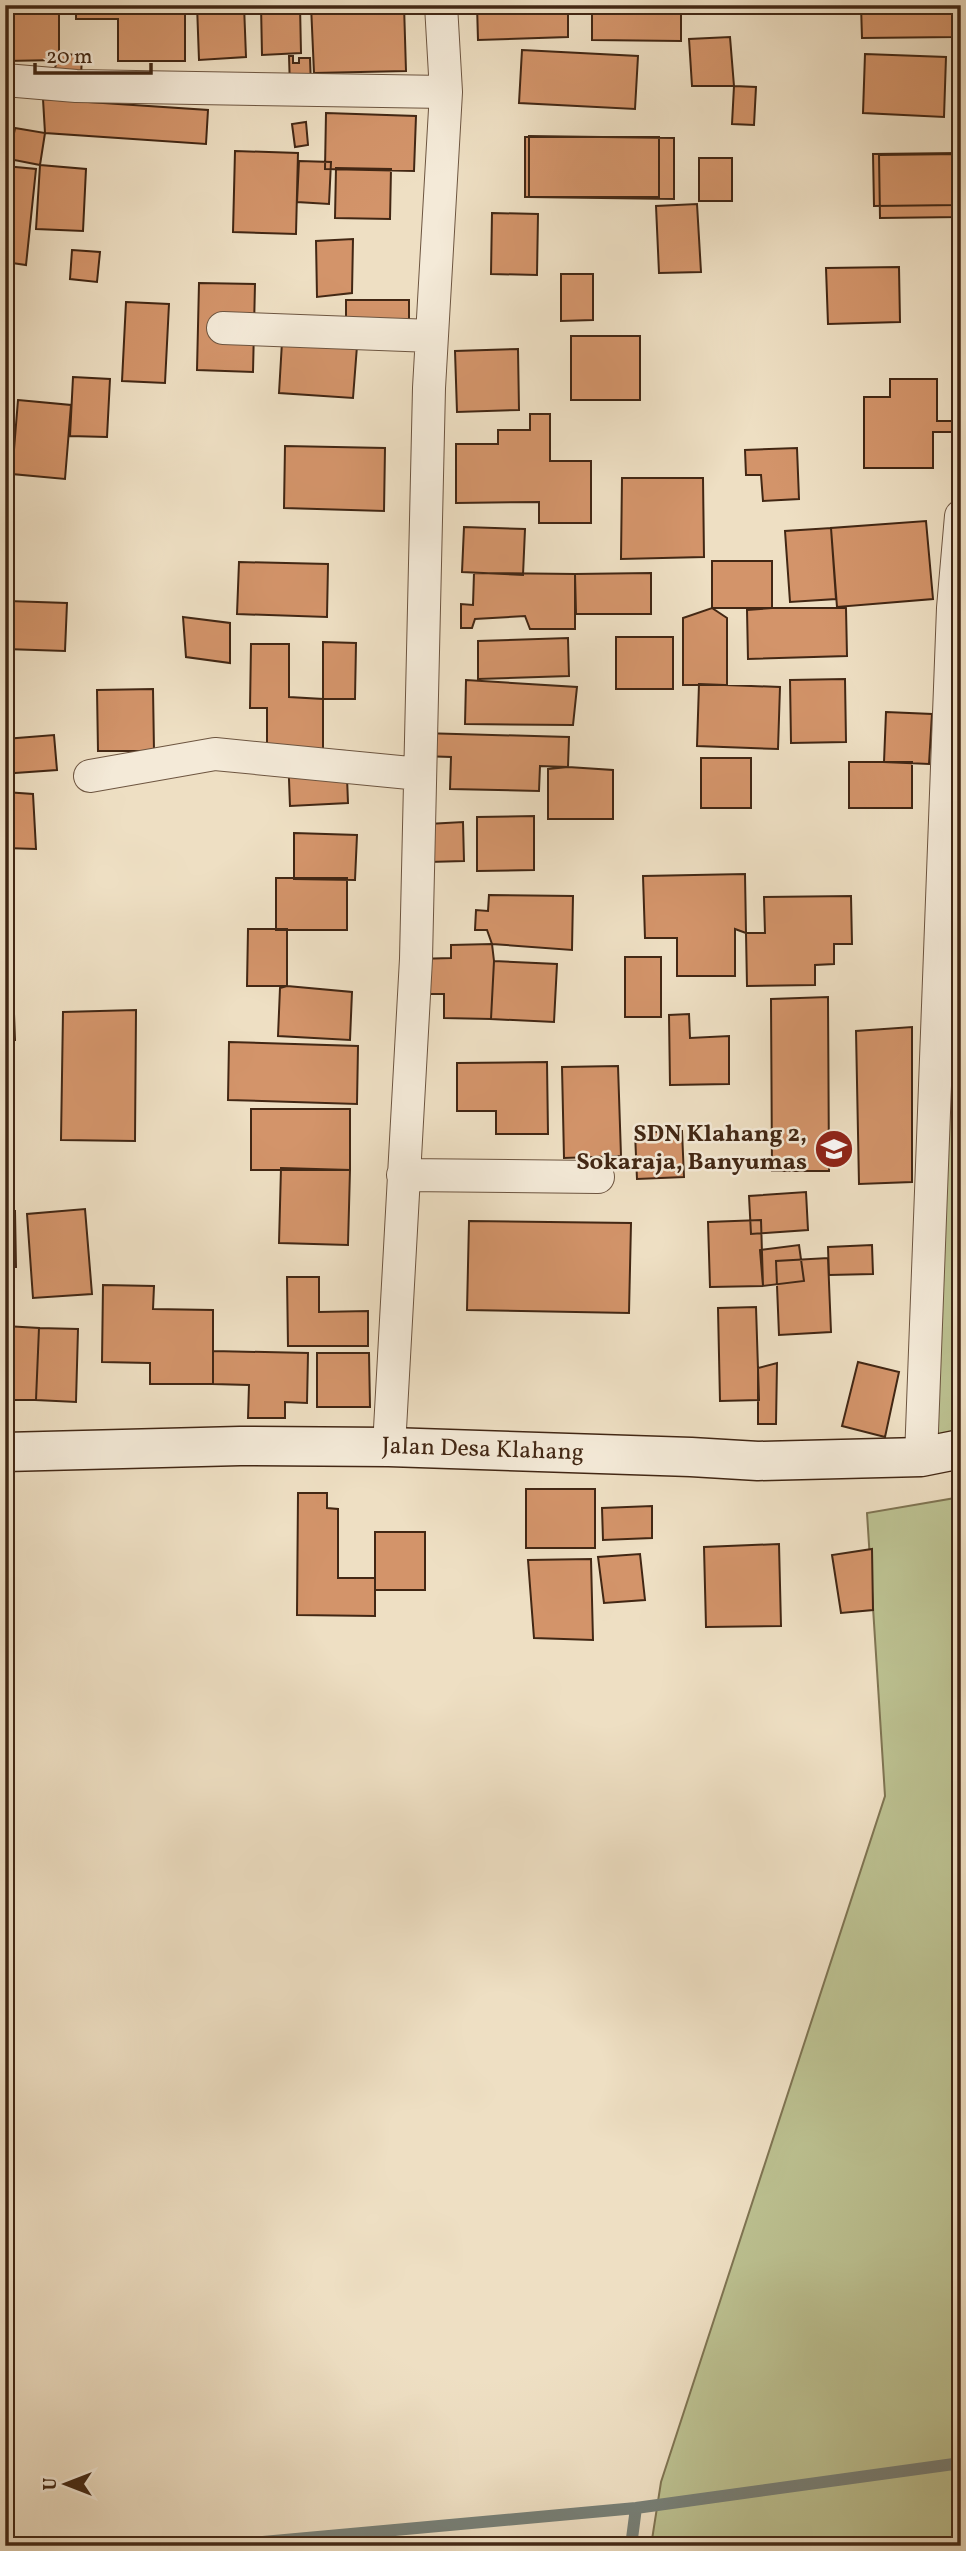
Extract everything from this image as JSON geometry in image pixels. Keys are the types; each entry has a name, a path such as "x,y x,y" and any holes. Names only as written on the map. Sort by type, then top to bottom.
{"street":[{"path":"389,1447 416,959 432,336 446,92 441,5"},
{"path":"5,80 75,86 446,92"},
{"path":"223,328 432,336"},
{"path":"921,1457 953,608 961,516"},
{"path":"90,776 215,754 420,774"},
{"path":"403,1175 598,1177"},
{"name":"Jalan Desa Klahang","path":"5,1452 240,1446 389,1447 758,1461 921,1457 961,1449"}],"green space":[{"path":"961,906 961,1440 930,1446"},
{"path":"961,1497 961,2546 651,2546 661,2482 885,1796 867,1513"}],"building":[{"path":"5,5 59,5 59,60 5,61"},
{"path":"76,5 185,5 185,61 118,61 118,19 76,19"},
{"path":"197,5 244,5 246,57 199,60"},
{"path":"261,5 300,5 301,53 262,55"},
{"path":"311,5 404,5 406,71 314,73"},
{"path":"477,5 568,5 568,37 478,40"},
{"path":"592,5 681,5 681,41 592,40"},
{"path":"861,5 956,5 956,37 862,38"},
{"path":"730,37 734,86 692,86 689,39"},
{"path":"522,50 638,56 635,109 519,103"},
{"path":"59,54 82,55 81,77 53,75"},
{"path":"865,54 946,57 944,117 863,113"},
{"path":"289,56 293,56 293,63 299,63 299,58 310,58 311,87 290,88"},
{"path":"734,86 756,87 754,125 732,124"},
{"path":"43,99 208,110 206,144 45,133"},
{"path":"326,113 416,116 414,171 325,169"},
{"path":"306,122 308,145 295,147 292,124"},
{"path":"15,128 45,133 40,165 9,159"},
{"path":"529,136 674,138 674,199 529,197"},
{"path":"525,137 659,137 659,197 525,197"},
{"path":"235,151 298,153 296,234 233,232"},
{"path":"957,153 958,205 874,206 873,154"},
{"path":"961,154 961,217 880,218 879,155"},
{"path":"699,158 732,158 732,201 699,201"},
{"path":"299,161 331,162 329,204 297,202"},
{"path":"40,165 86,169 83,231 36,229"},
{"path":"5,166 36,169 26,265 5,262"},
{"path":"336,168 391,169 390,219 335,218"},
{"path":"697,204 701,272 659,273 656,206"},
{"path":"492,213 538,214 537,275 491,274"},
{"path":"353,239 352,293 317,297 316,241"},
{"path":"72,250 100,252 97,282 70,279"},
{"path":"899,267 900,322 828,324 826,268"},
{"path":"561,274 593,274 593,320 561,321"},
{"path":"199,283 255,284 253,372 197,370"},
{"path":"346,300 409,300 409,347 346,347"},
{"path":"126,302 169,304 165,383 122,381"},
{"path":"571,336 640,336 640,400 571,400"},
{"path":"282,342 357,346 353,398 279,393"},
{"path":"518,349 519,410 457,412 455,351"},
{"path":"73,377 110,379 107,437 70,436"},
{"path":"890,379 937,379 937,421 952,421 952,432 933,432 933,468 864,468 864,397 890,397"},
{"path":"18,400 71,405 65,479 12,474"},
{"path":"530,414 550,414 550,461 591,461 591,523 539,523 539,502 456,503 456,444 498,444 498,430 530,430"},
{"path":"285,446 385,448 384,511 284,508"},
{"path":"797,448 799,499 763,501 761,475 746,475 745,450"},
{"path":"622,478 703,478 704,557 621,559"},
{"path":"926,521 933,599 837,607 831,528"},
{"path":"464,527 525,529 523,575 462,572"},
{"path":"831,528 836,599 790,602 785,531"},
{"path":"712,561 772,561 772,608 712,608"},
{"path":"239,562 328,564 327,617 237,614"},
{"path":"474,573 575,574 575,629 530,629 525,616 475,619 472,628 461,628 461,604 473,605"},
{"path":"651,573 651,614 576,614 575,574"},
{"path":"8,601 67,603 65,651 6,649"},
{"path":"712,608 727,618 727,685 683,685 683,618"},
{"path":"846,608 847,656 748,659 747,610"},
{"path":"183,617 230,623 230,663 186,657"},
{"path":"616,637 673,637 673,689 616,689"},
{"path":"568,638 569,676 478,679 478,641"},
{"path":"323,642 356,643 355,699 323,699"},
{"path":"251,644 289,644 289,697 323,699 323,750 267,749 267,708 250,708"},
{"path":"845,679 846,742 791,743 790,680"},
{"path":"466,680 577,687 573,725 465,724"},
{"path":"699,684 780,687 778,749 697,746"},
{"path":"153,689 154,751 98,751 97,690"},
{"path":"886,712 932,714 929,764 884,762"},
{"path":"421,733 569,737 568,767 540,766 539,791 450,789 451,757 421,756"},
{"path":"54,735 57,770 15,773 5,777 5,739"},
{"path":"346,751 348,803 290,806 288,753"},
{"path":"701,758 751,758 751,808 701,808"},
{"path":"849,762 912,762 912,808 849,808"},
{"path":"568,767 613,770 613,819 548,819 548,769"},
{"path":"5,792 33,794 36,849 5,848"},
{"path":"534,816 534,870 477,871 477,817"},
{"path":"463,822 464,861 429,862 428,824"},
{"path":"294,833 357,835 355,880 294,879"},
{"path":"745,874 746,933 735,929 735,976 677,976 677,938 645,938 643,876"},
{"path":"276,878 347,878 347,930 276,930"},
{"path":"489,895 573,896 572,950 492,944 487,930 475,930 476,910 488,911"},
{"path":"851,896 852,944 834,944 834,964 815,965 815,985 747,986 746,933 765,933 764,897"},
{"path":"248,929 287,929 287,986 247,986"},
{"path":"492,944 494,961 491,1019 444,1018 444,994 416,994 416,959 451,958 451,945"},
{"path":"625,957 661,957 661,1017 625,1017"},
{"path":"494,961 557,964 554,1022 491,1019"},
{"path":"287,986 352,992 350,1040 278,1036 280,988"},
{"path":"13,988 15,1040 5,1040 5,989"},
{"path":"828,997 829,1171 772,1171 771,999"},
{"path":"136,1010 135,1141 61,1140 63,1012"},
{"path":"689,1014 690,1038 729,1036 729,1084 670,1085 669,1015"},
{"path":"912,1027 912,1182 859,1184 856,1031"},
{"path":"229,1042 358,1046 357,1104 228,1100"},
{"path":"547,1062 548,1134 496,1134 496,1111 457,1111 457,1063"},
{"path":"618,1066 621,1156 564,1158 562,1067"},
{"path":"251,1109 350,1109 350,1170 251,1170"},
{"path":"682,1131 684,1177 637,1179 635,1133"},
{"path":"281,1168 350,1170 348,1245 279,1243"},
{"path":"806,1192 808,1230 751,1234 749,1196"},
{"path":"85,1209 92,1294 33,1298 27,1214"},
{"path":"5,1211 15,1211 16,1267 5,1267"},
{"path":"761,1220 763,1286 710,1287 708,1222"},
{"path":"469,1221 631,1223 629,1313 467,1310"},
{"path":"799,1245 804,1281 763,1286 760,1250"},
{"path":"872,1245 873,1274 829,1275 828,1247"},
{"path":"828,1258 831,1332 779,1335 776,1261"},
{"path":"287,1277 319,1277 319,1312 368,1311 368,1346 288,1346"},
{"path":"103,1285 154,1286 153,1309 213,1310 213,1384 150,1384 150,1363 102,1362"},
{"path":"756,1307 759,1400 720,1401 718,1308"},
{"path":"5,1326 39,1328 36,1400 5,1400"},
{"path":"39,1328 78,1329 76,1402 36,1400"},
{"path":"213,1351 308,1353 307,1403 285,1402 285,1418 248,1418 249,1385 213,1384"},
{"path":"317,1353 369,1353 370,1407 317,1407"},
{"path":"858,1362 899,1372 885,1437 842,1426"},
{"path":"777,1363 776,1424 758,1424 758,1368"},
{"path":"526,1489 595,1489 595,1548 526,1548"},
{"path":"298,1493 327,1493 327,1508 338,1509 338,1578 375,1578 375,1616 297,1615"},
{"path":"652,1506 652,1538 603,1540 602,1508"},
{"path":"375,1532 425,1532 425,1590 375,1590"},
{"path":"779,1544 781,1626 706,1627 704,1547"},
{"path":"872,1549 873,1610 841,1613 832,1555"},
{"path":"640,1554 645,1600 604,1603 598,1557"},
{"path":"591,1559 593,1640 534,1638 528,1560"}],"waterway":[{"path":"220,2546 636,2508 961,2463"},
{"path":"631,2546 636,2508"}],"place":[{"name":"SDN Klahang 2, Sokaraja, Banyumas","path":"834,1149"}]}
